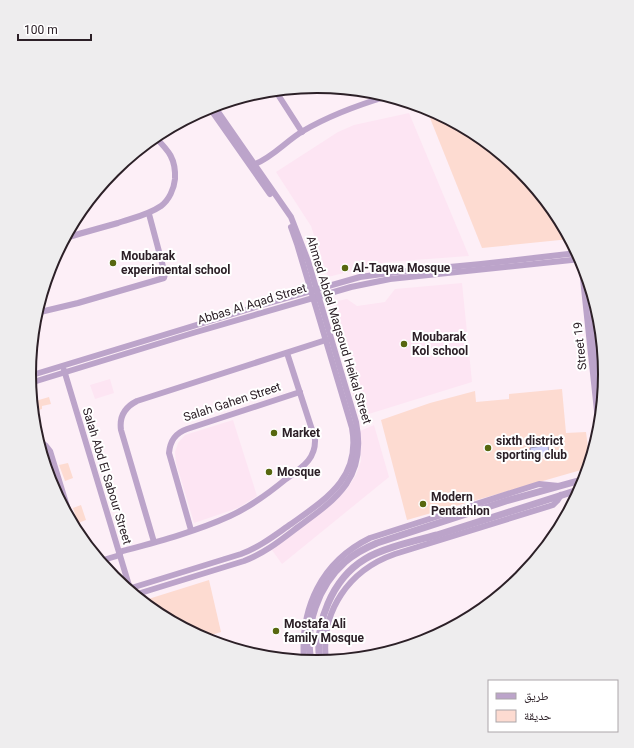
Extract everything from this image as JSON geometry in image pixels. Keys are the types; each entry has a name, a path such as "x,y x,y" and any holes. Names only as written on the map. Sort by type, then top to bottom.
{"street":[{"path":"278,95 302,132"},
{"path":"254,164 268,158 302,132 346,109 377,99"},
{"name":"Ahmed Abdel Maqsoud Heikal Street","path":"141,593 244,561 269,549 326,506 352,475 358,452 358,432 300,239 291,217 218,111"},
{"name":"Ahmed Abdel Maqsoud Heikal Street","path":"213,113 288,220 314,289"},
{"path":"72,236 149,214 164,203 171,194 175,182 176,168 168,149 159,141"},
{"path":"260,171 268,158"},
{"path":"43,310 164,278 165,274 149,214"},
{"name":"Abbas Al Aqad Street","path":"36,380 63,369 314,289 360,277 571,254"},
{"name":"Abbas Al Aqad Street","path":"36,375 63,369 350,287 390,279 574,261"},
{"name":"Street 19","path":"584,288 597,399"},
{"name":"Ahmed Abdel Maqsoud Heikal Street","path":"136,588 241,554 259,546 342,487 351,459 353,432 326,340 316,296"},
{"path":"154,542 121,430 121,418 123,412 137,401 326,340"},
{"path":"106,559 236,513 276,487 310,460 314,450 315,439 287,353"},
{"name":"Salah Abd El Sabour Street","path":"63,369 127,581"},
{"name":"Salah Gahen Street","path":"191,530 170,453 171,443 176,435 186,429 300,392"},
{"path":"46,447 50,451 65,498"},
{"path":"310,655 313,614 320,595 331,578 345,562 361,550 397,536 516,498 577,481"},
{"path":"304,654 306,615 311,600 328,572 341,558 363,542 539,484 559,486"},
{"path":"320,655 319,636 323,617 329,600 351,570 366,558 572,492"},
{"path":"326,654 326,636 329,619 336,604 344,589 355,577 369,566 383,558 395,554 552,505 558,502 560,495"},
{"path":"516,498 516,504 521,508"},
{"path":"498,504 503,508 502,515"},
{"path":"390,532 397,536"},
{"path":"387,550 395,554"},
{"path":"241,554 244,561"},
{"path":"306,615 311,628"}],"shaded area":[{"path":"409,113 469,256 387,262 328,277 311,226 276,172 338,132 354,125"},
{"name":"Moubarak Kol school","path":"462,283 472,382 359,417 329,303 347,299 357,306 385,302 395,289"},
{"path":"110,379 114,393 95,399 90,385"},
{"path":"233,420 257,496 238,508 194,523 176,463 175,452 178,443 185,435"},
{"path":"374,425 389,477 282,564 272,550 337,499 347,489 356,475 361,461 360,431"}],"green space":[{"path":"429,116 473,140 516,175 551,218 563,240 482,248"},
{"name":"sixth district sporting club","path":"562,389 566,433 586,432 588,447 581,470 407,520 381,420 430,403 475,391 476,402 509,399 509,394"},
{"path":"49,397 51,404 42,406 42,409 38,410 37,400"},
{"path":"68,463 73,478 65,481 59,465"},
{"path":"81,505 86,520 79,523 73,508"},
{"path":"209,580 221,632 212,635 209,634 176,617 149,599"}],"water":[{"path":"548,445 549,455 531,458 530,448"}],"place":[{"name":"Moubarak experimental school","path":"113,263"},
{"name":"Al-Taqwa Mosque","path":"345,268"},
{"name":"Moubarak Kol school","path":"404,344"},
{"name":"Market","path":"274,433"},
{"name":"sixth district sporting club","path":"488,448"},
{"name":"Mosque","path":"269,472"},
{"name":"Modern Pentathlon","path":"423,504"},
{"name":"Mostafa Ali family Mosque","path":"276,631"}]}
